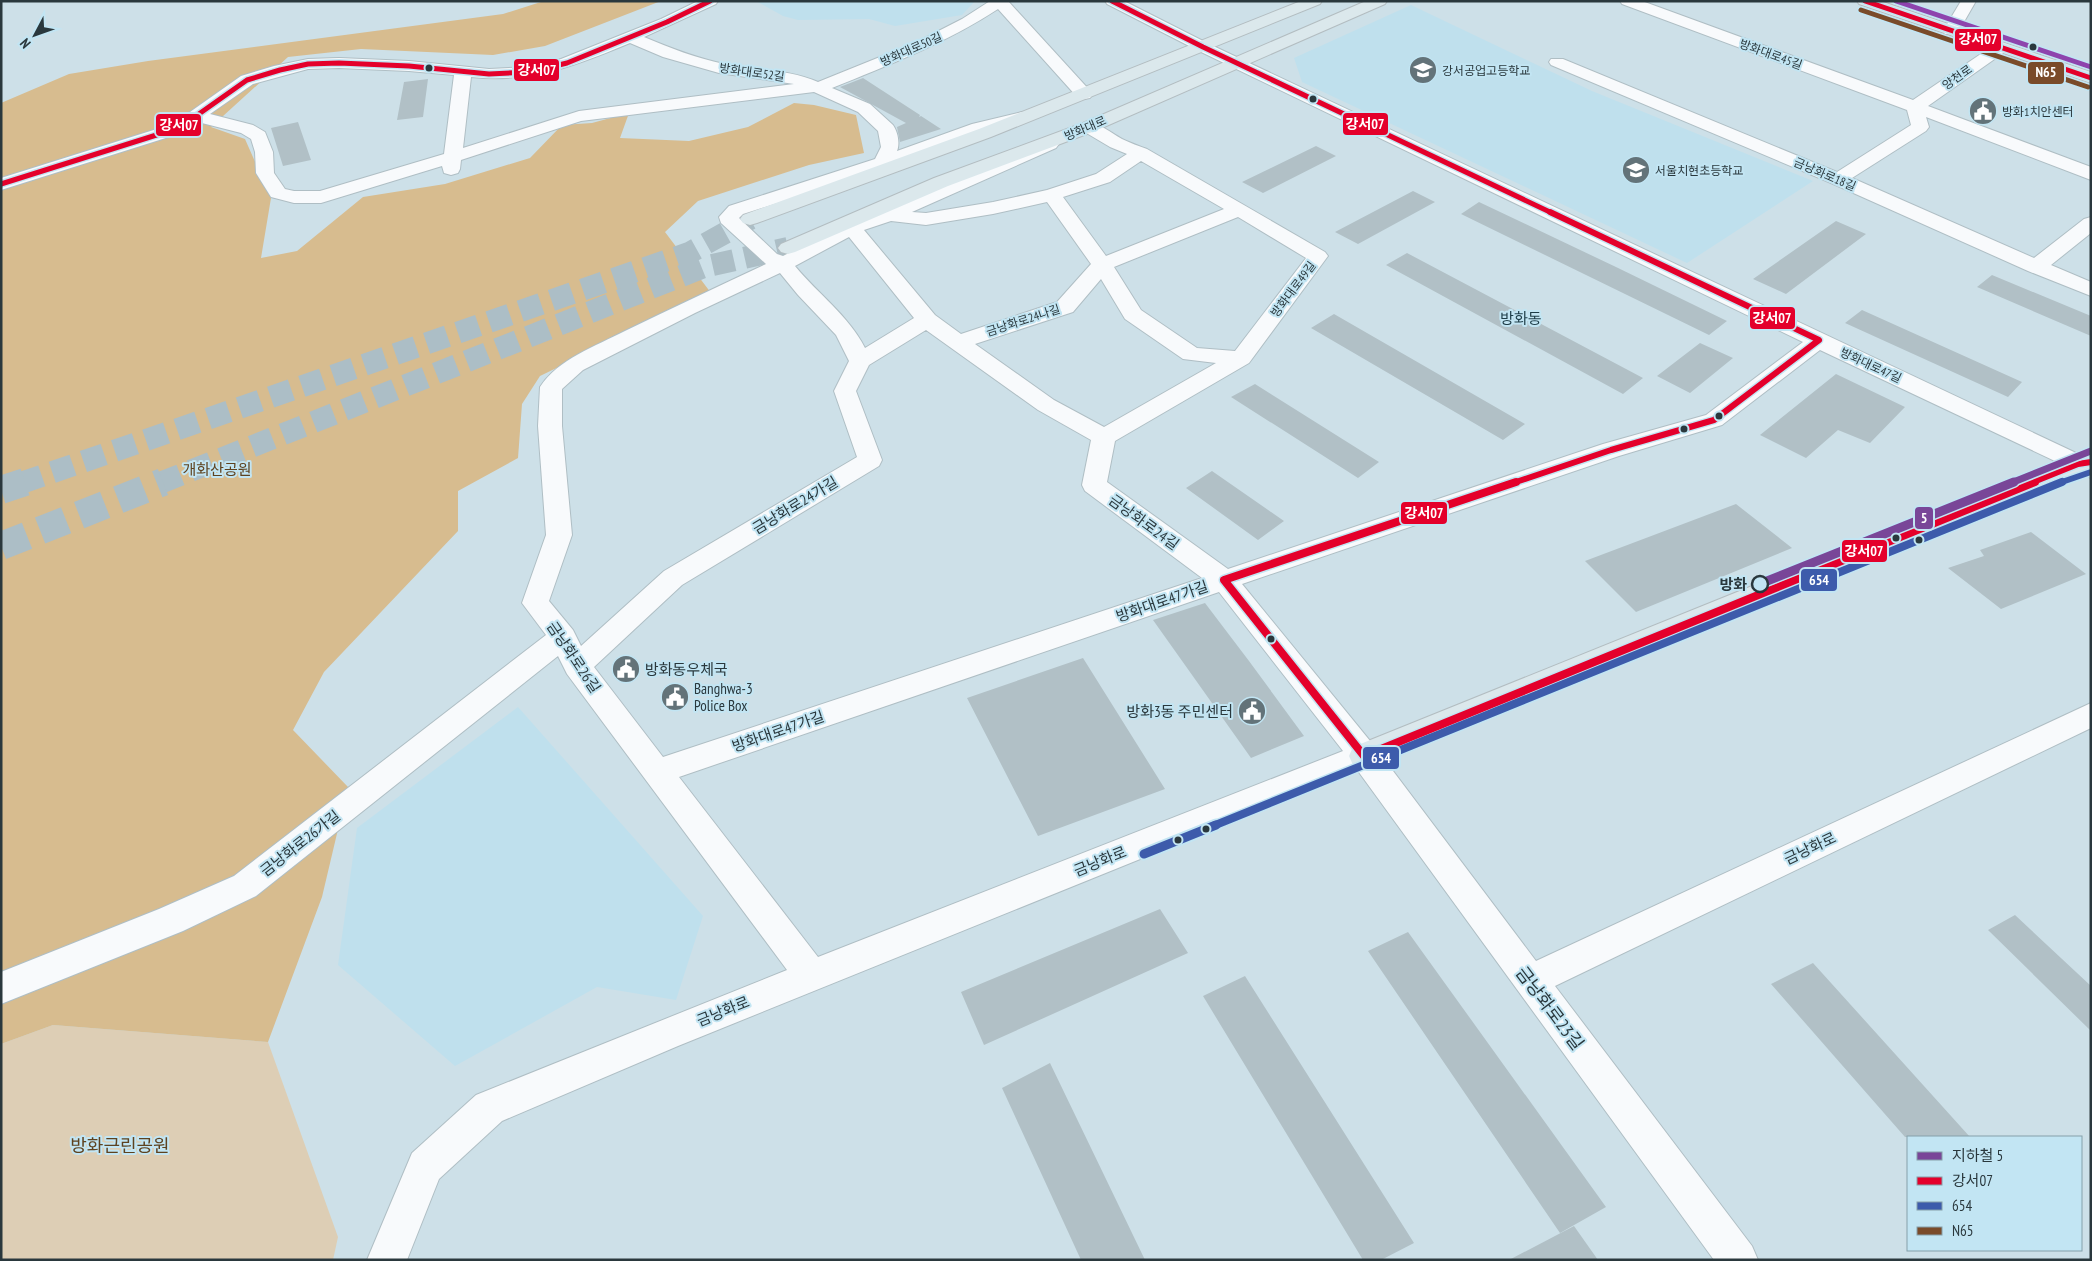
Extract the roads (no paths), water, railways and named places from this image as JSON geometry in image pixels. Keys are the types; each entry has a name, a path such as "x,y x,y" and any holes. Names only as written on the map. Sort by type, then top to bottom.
{"main road":[{"name":"방화대로","path":"785,256 941,182 1065,137 1380,1"},
{"path":"1864,1 2091,78"},
{"path":"750,219 984,133 1203,47 1308,2"},
{"name":"금낭화로","path":"1364,756 2087,465"}],"street":[{"path":"1,184 166,132 196,116 247,80 280,70 308,64 340,63 409,66 489,74 530,72 567,63 711,1"},
{"name":"방화대로50길","path":"820,87 923,45 968,22 999,1 1084,94"},
{"name":"방화대로47길","path":"1112,1 1203,47 1819,340 2087,465"},
{"path":"1951,31 1969,1"},
{"name":"방화대로45길","path":"1641,3 2091,174"},
{"name":"방화대로52길","path":"630,37 668,54 725,69 795,78 820,87 864,108 887,129 890,146 882,163"},
{"name":"양천로","path":"1915,107 2000,48"},
{"name":"금낭화로18길","path":"1557,62 1838,180 2091,290"},
{"path":"451,164 463,71"},
{"path":"196,116 247,129 259,136 264,152 265,173 278,192 294,197 321,197 451,164 579,116 790,89 820,87"},
{"path":"1838,180 1920,127 1915,107"},
{"path":"1022,117 978,128 882,163 736,210 729,217 731,223 770,258 785,256 888,215 1017,160 1065,137"},
{"name":"방화대로49길","path":"1089,127 1116,143 1140,153 1318,256 1241,358 1104,437"},
{"path":"888,215 926,218 993,208 1052,195 1103,178 1140,153"},
{"path":"1052,195 1102,265 1133,314 1191,354 1241,358"},
{"name":"금낭화로24나길","path":"958,342 1064,307 1102,265 1239,210"},
{"path":"2035,267 2091,223"},
{"path":"852,228 927,320 1046,405 1104,437"},
{"path":"785,256 806,290 846,332 860,361 927,320"},
{"name":"금낭화로26길","path":"785,256 725,290 575,365 551,387 550,426 559,535 535,604 562,637 577,666 812,976"},
{"name":"방화대로47가길","path":"658,771 1611,450 1714,420 1819,340"},
{"name":"금낭화로24가길","path":"577,666 674,578 870,460 845,391 860,361"},
{"name":"금낭화로24길","path":"1104,437 1094,485 1224,580 1364,756"},
{"name":"금낭화로26가길","path":"1,988 171,920 245,886 562,637"},
{"name":"금낭화로","path":"1530,981 2091,715"},
{"name":"금낭화로","path":"387,1260 425,1166 489,1108 666,1034 1364,756"},
{"name":"금낭화로23길","path":"1364,756 1738,1260"}],"tunnel":[{"path":"21,483 689,253 750,219"},
{"path":"160,483 704,267 788,248"},
{"path":"1,490 25,482"},
{"path":"1,546 163,482"}],"metro line":[{"name":"5","path":"1757,585 2091,451"}],"place":[{"name":"강서공업고등학교","path":"1423,70"},
{"name":"방화1치안센터","path":"1983,111"},
{"name":"서울치현초등학교","path":"1636,170"},
{"name":"방화","path":"1760,584"},
{"name":"방화동우체국","path":"626,669"},
{"name":"Banghwa-3 Police Box","path":"675,697"},
{"name":"방화3동 주민센터","path":"1252,711"}],"district":[{"name":"방화동","path":"1521,318"}],"park label":[{"name":"개화산공원","path":"217,469"},
{"name":"방화근린공원","path":"120,1145"}]}
